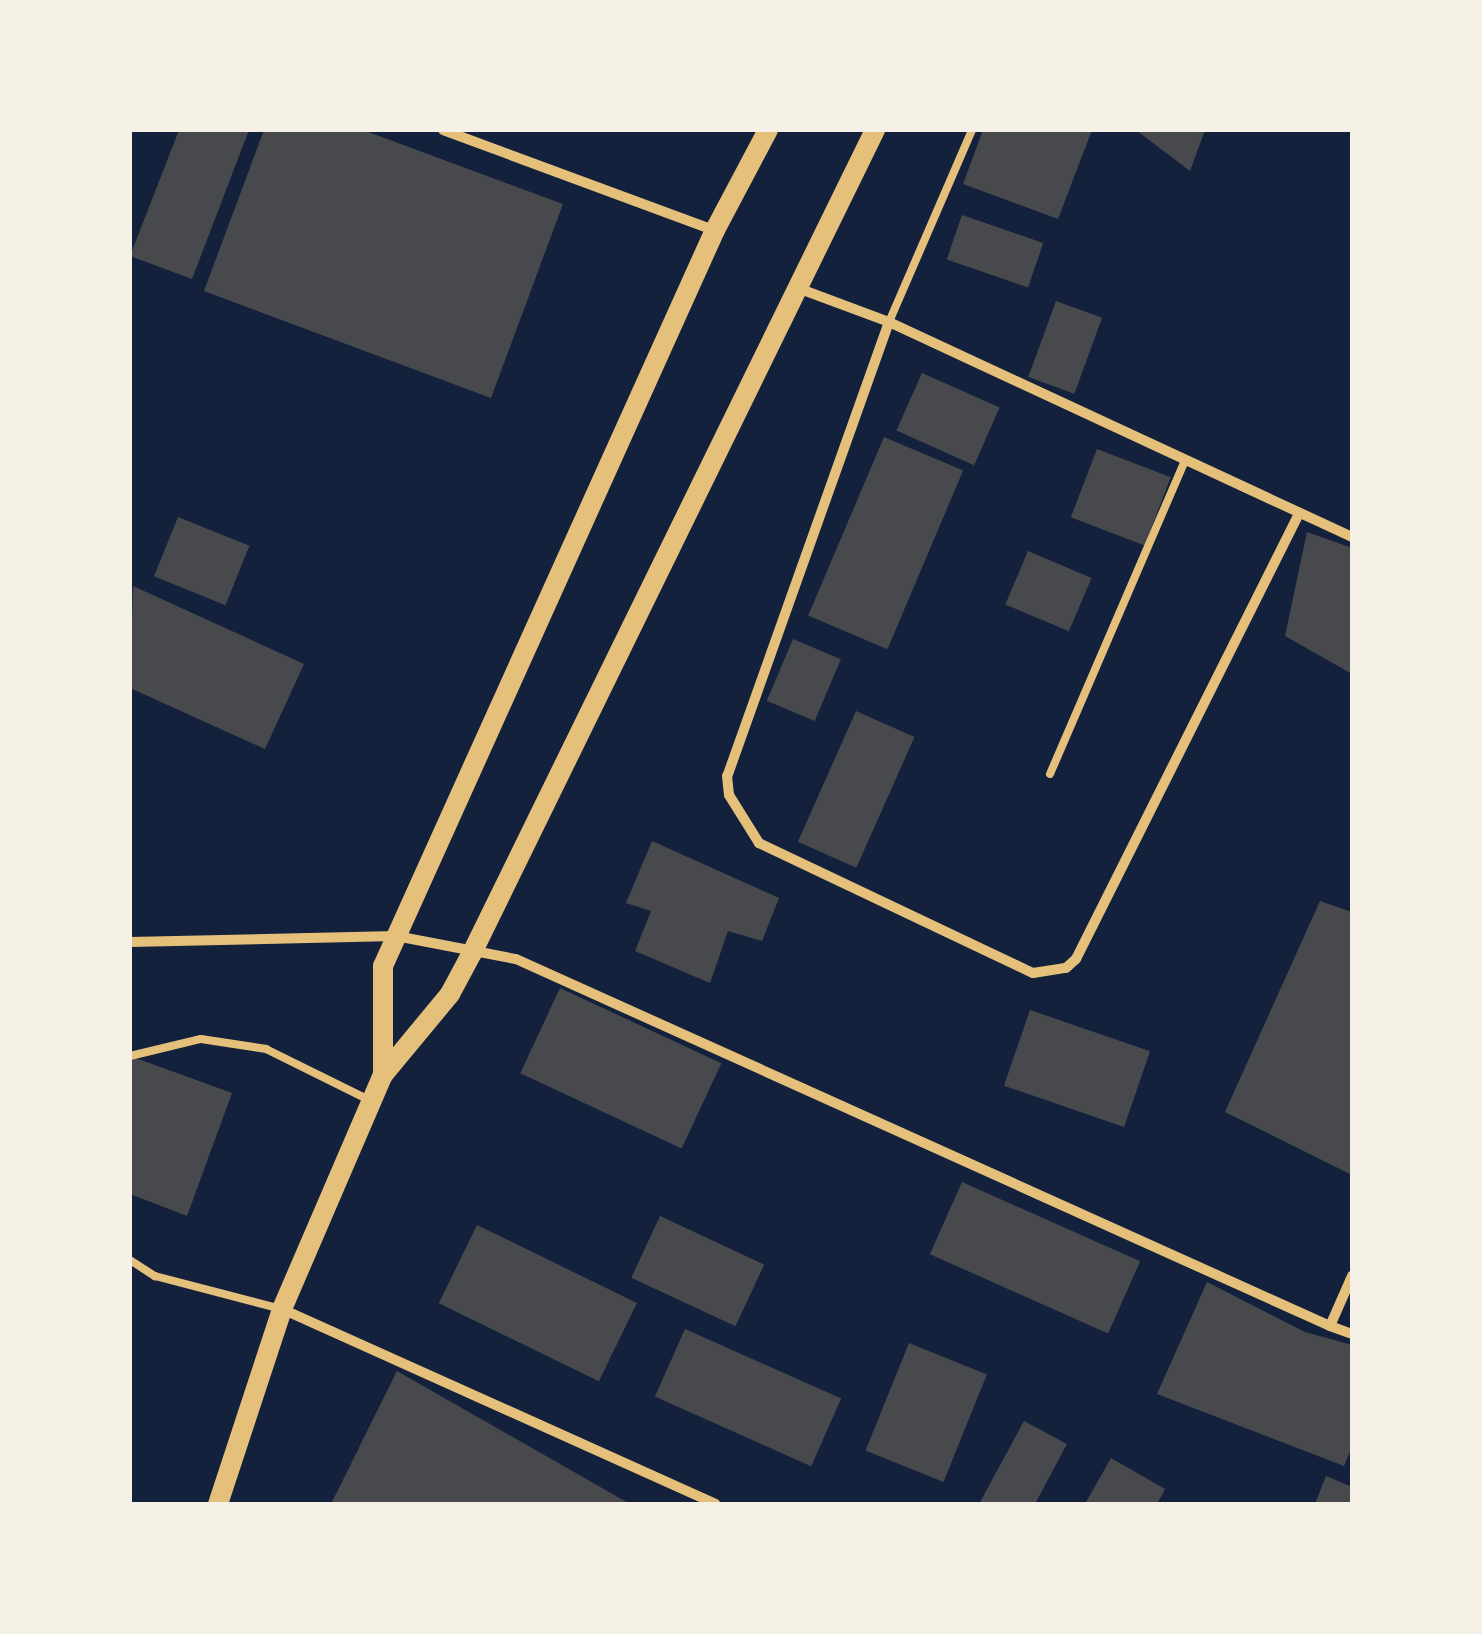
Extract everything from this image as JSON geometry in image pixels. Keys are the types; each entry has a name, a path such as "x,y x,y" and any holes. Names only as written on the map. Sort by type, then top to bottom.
{"main road":[{"path":"382,1075 382,966 715,230 768,130"},
{"path":"218,1504 282,1310 382,1075 450,994 472,953 794,286 874,130"}],"street":[{"path":"443,130 715,230"},
{"path":"794,286 889,322 1352,537"},
{"path":"889,322 726,776 730,795 759,843 1033,973 1066,968 1076,959 1299,512"},
{"path":"130,942 396,936 516,959 573,979 743,1063 1352,1334"},
{"path":"1330,1326 1352,1276"},
{"path":"282,1310 715,1504"}],"lane":[{"path":"889,322 972,130"},
{"path":"1050,774 1185,461"},
{"path":"130,1056 201,1039 266,1049 371,1101"},
{"path":"130,1260 155,1276 282,1310"}],"building":[{"path":"179,130 249,130 192,279 130,256"},
{"path":"264,130 363,130 563,204 491,398 204,291"},
{"path":"983,130 1092,130 1058,219 963,184"},
{"path":"1136,130 1205,130 1190,171"},
{"path":"962,215 1043,243 1028,287 947,259"},
{"path":"1056,301 1102,318 1074,394 1028,377"},
{"path":"922,373 1000,408 974,465 896,431"},
{"path":"884,437 963,471 887,649 808,616"},
{"path":"1097,449 1171,477 1145,545 1071,517"},
{"path":"178,517 249,546 225,605 154,576"},
{"path":"1307,532 1352,548 1352,674 1285,636"},
{"path":"1028,551 1092,578 1069,631 1005,604"},
{"path":"133,586 304,664 265,749 130,688"},
{"path":"793,639 841,659 815,721 767,701"},
{"path":"856,711 914,737 856,868 798,842"},
{"path":"652,841 779,898 762,941 728,931 710,983 635,951 651,911 626,903"},
{"path":"1320,901 1352,912 1352,1175 1225,1112"},
{"path":"560,988 721,1063 682,1148 520,1073"},
{"path":"1030,1010 1150,1051 1124,1127 1004,1086"},
{"path":"130,1056 232,1093 187,1216 130,1194"},
{"path":"962,1182 1140,1261 1108,1333 930,1254"},
{"path":"660,1216 764,1265 735,1326 631,1278"},
{"path":"477,1225 637,1303 599,1381 439,1303"},
{"path":"1207,1282 1305,1332 1352,1345 1352,1447 1344,1466 1157,1394"},
{"path":"685,1329 841,1399 811,1466 655,1397"},
{"path":"909,1343 987,1374 943,1482 866,1451"},
{"path":"397,1371 630,1504 331,1504"},
{"path":"1024,1421 1067,1444 1035,1504 979,1504"},
{"path":"1111,1458 1165,1489 1157,1504 1085,1504"},
{"path":"1326,1476 1352,1487 1352,1504 1315,1504"}]}
